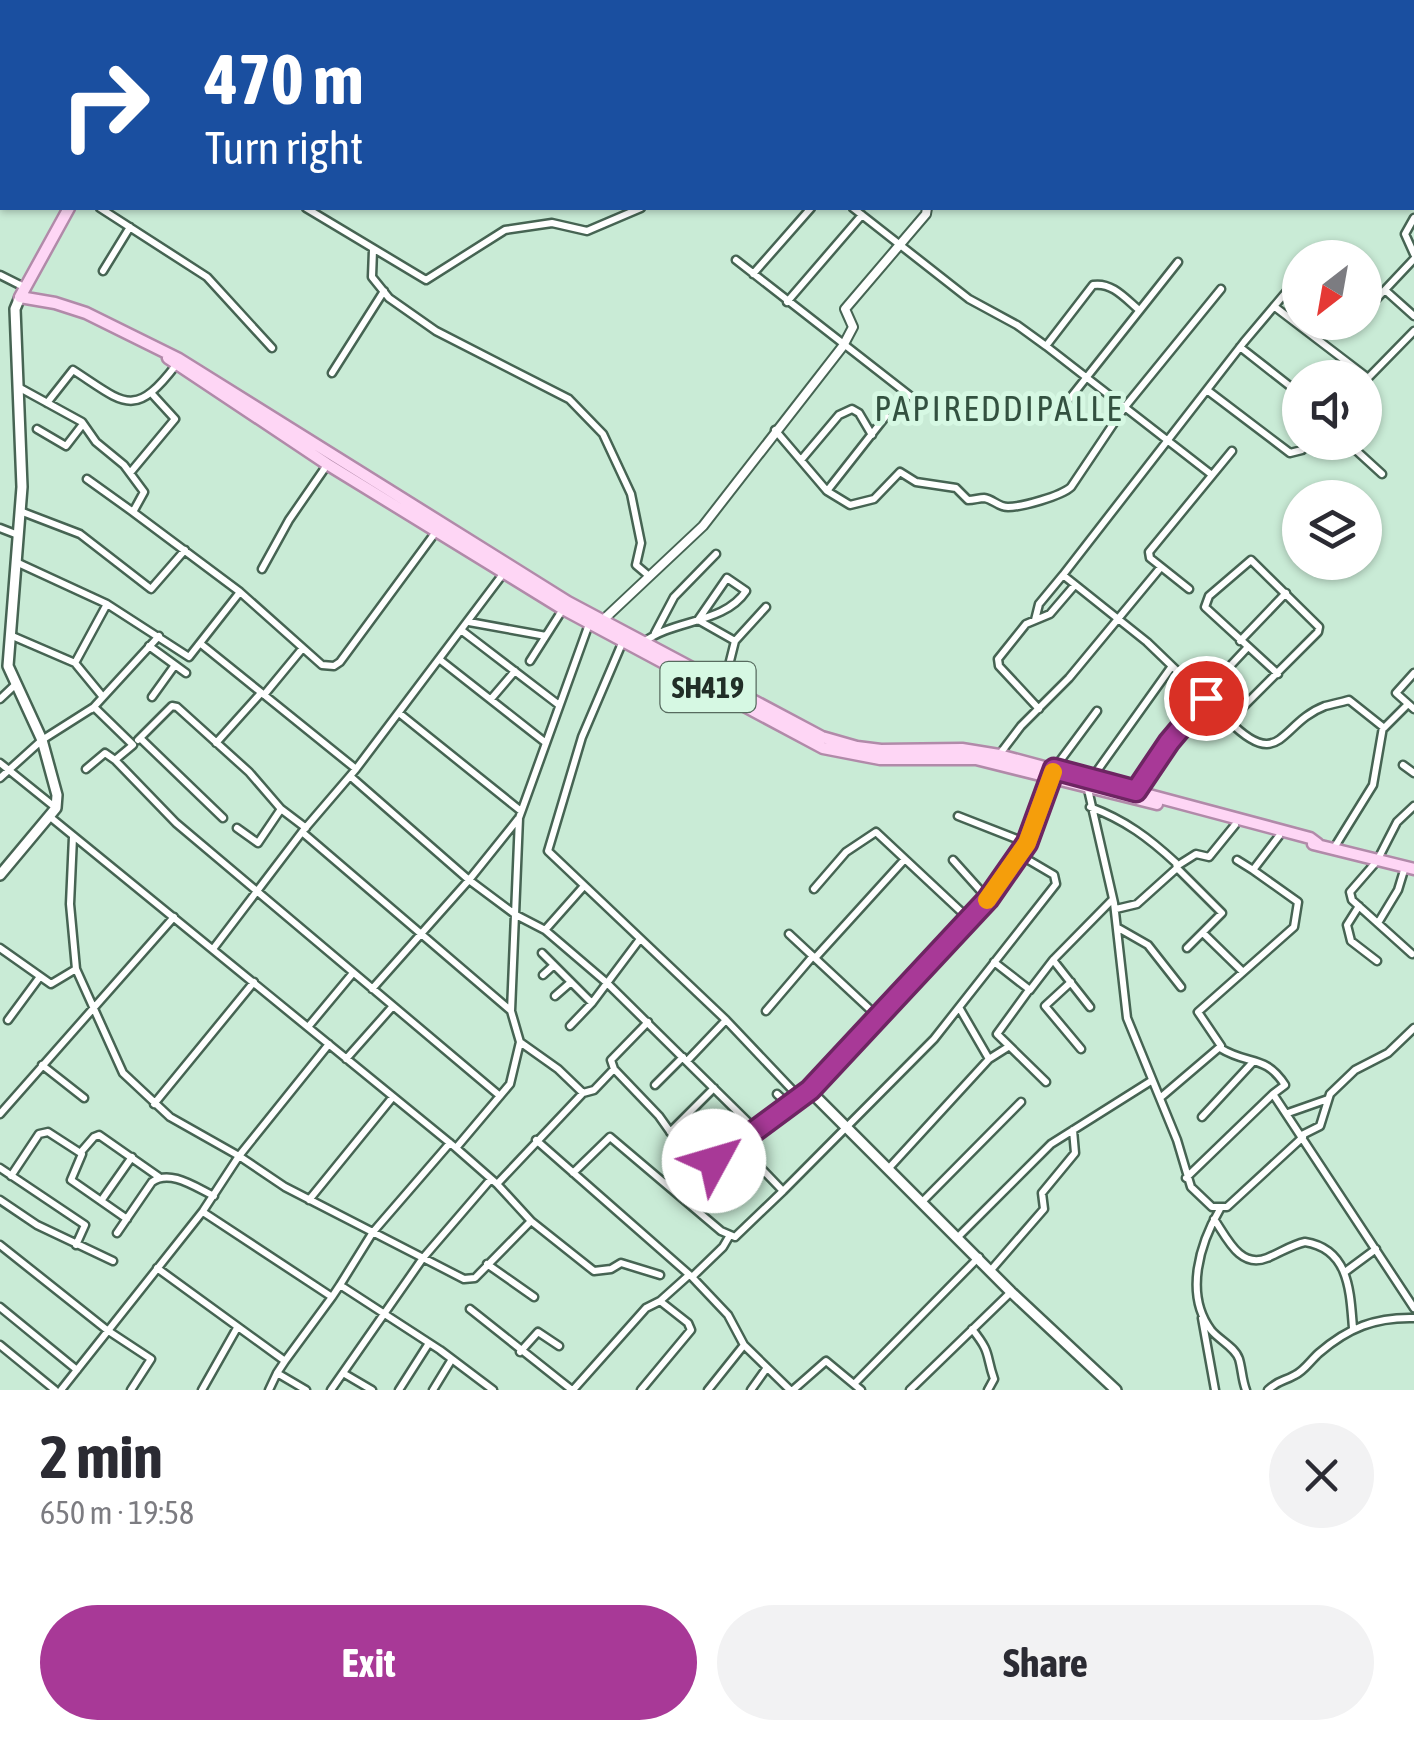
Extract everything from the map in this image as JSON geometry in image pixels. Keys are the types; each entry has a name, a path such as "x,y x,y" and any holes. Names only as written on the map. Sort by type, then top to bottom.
{"main road":[{"path":"0,876 52,812 57,795 42,740 8,666 4,644 10,635 20,511 16,309 68,210"},
{"name":"SH419","path":"22,292 86,313 164,354 506,569 595,620 838,743 881,750 962,749 999,756 1278,836 1410,868"},
{"name":"SH419","path":"177,362 328,464 439,528"},
{"name":"SH419","path":"506,569 563,609 595,620 624,640 823,748 880,759 976,759 1053,772"},
{"path":"1053,772 1027,843 988,899 810,1090 1011,1292 1116,1390"},
{"name":"SH419","path":"1088,782 1136,791 1310,838 1318,844"}],"street":[{"path":"103,210 207,277 272,348"},
{"path":"309,210 420,279 430,280 505,230 552,223 587,231 636,210"},
{"path":"752,274 809,210"},
{"path":"856,210 969,299 1046,346 1212,475"},
{"path":"268,1390 373,1232 510,1084 520,1042 511,1010 511,954 520,815 559,705 595,620 703,526 843,346 854,327 845,309 927,210"},
{"path":"787,302 862,215"},
{"path":"1382,293 1414,257 1404,234 1414,218"},
{"path":"103,272 130,227"},
{"path":"374,250 372,277 384,291 436,331 569,399 603,434 630,494 641,543 636,565 650,576"},
{"path":"736,260 918,402"},
{"path":"1068,402 1178,262"},
{"path":"0,275 22,292"},
{"path":"1046,346 1092,286 1104,284 1112,288 1139,310"},
{"path":"775,430 826,491 850,505 881,494 900,472 916,482 956,488 971,501 984,498 1002,507 1025,505 1066,492 1124,408 1221,288"},
{"path":"1385,290 1414,316"},
{"path":"332,373 384,291"},
{"path":"1036,620 1040,604 1282,297"},
{"path":"1274,307 1368,378 1414,331"},
{"path":"1240,348 1282,380"},
{"path":"47,403 73,370 115,397 134,401 153,395 177,362"},
{"path":"20,388 83,424 96,442 130,472 144,495 133,512"},
{"path":"1207,390 1282,446"},
{"path":"130,472 175,419 153,395"},
{"path":"801,460 839,415 852,409 859,413 872,435"},
{"path":"826,491 886,416"},
{"path":"37,428 66,446 83,424"},
{"path":"1190,589 1150,558 1148,552 1232,451"},
{"path":"1366,460 1382,474"},
{"path":"262,569 288,520 328,464"},
{"path":"87,479 240,592 302,649 328,667 340,662 439,528"},
{"path":"20,511 80,534 149,589 185,550"},
{"path":"0,528 18,535"},
{"path":"654,634 674,597 716,554"},
{"path":"1229,721 1278,674 1319,630 1318,624 1252,560 1209,596 1205,607 1278,674"},
{"path":"16,562 107,604 189,657 240,592"},
{"path":"999,756 1020,726 1162,568"},
{"path":"214,948 356,769 506,569"},
{"path":"1063,575 1257,743 1274,743 1321,709 1345,700 1356,704 1384,728"},
{"path":"643,643 654,634 698,620 733,605 746,590 726,578 698,620"},
{"path":"1039,709 998,662 1021,630 1054,610 1074,586"},
{"path":"1240,641 1286,593"},
{"path":"75,663 107,604"},
{"path":"724,686 735,641 766,607"},
{"path":"530,661 563,609"},
{"path":"698,620 735,641"},
{"path":"468,622 546,636"},
{"path":"461,630 559,705"},
{"path":"10,635 75,663 103,697"},
{"path":"0,778 42,740 92,709 159,636"},
{"path":"624,640 582,737 565,801 547,848 726,1020 800,1098"},
{"path":"201,644 356,769"},
{"path":"150,646 186,673"},
{"path":"1136,791 1169,742 1247,648"},
{"path":"216,743 302,649"},
{"path":"440,658 546,743"},
{"path":"152,697 175,665"},
{"path":"1172,666 1088,782 1090,806 1115,909 1127,1018 1177,1140 1186,1178 1202,1200 1220,1209 1227,1207 1302,1136 1323,1122 1328,1098"},
{"path":"491,699 515,672"},
{"path":"1334,848 1373,785 1384,728 1411,706 1397,691 1414,673"},
{"path":"0,699 16,684"},
{"path":"116,760 172,706 249,772 304,830 511,1010"},
{"path":"92,709 133,745"},
{"path":"1053,772 1097,710"},
{"path":"398,712 520,815"},
{"path":"140,738 223,818"},
{"path":"86,769 105,754 116,760 176,823 500,1096"},
{"path":"0,762 74,836 453,1146 531,1221 594,1271 621,1263 660,1275"},
{"path":"1403,765 1414,773"},
{"path":"350,776 469,880 516,915 546,930 607,983 755,1129"},
{"path":"1090,806 1134,827 1222,913 1187,948"},
{"path":"1412,954 1359,906 1350,892 1378,860 1397,822 1414,806"},
{"path":"237,828 258,843 280,808"},
{"path":"372,989 469,880 520,815"},
{"path":"958,816 1027,843"},
{"path":"1115,909 1137,904 1196,854 1210,857 1235,824"},
{"path":"814,889 846,852 874,831 969,918"},
{"path":"74,836 70,904 76,969 123,1073 154,1104 309,1200 470,1280 531,1221"},
{"path":"1253,870 1278,836"},
{"path":"573,1173 610,1138 721,1231 734,1236 916,1058 960,1008 1056,881 1054,875 1020,855"},
{"path":"766,1010 905,859"},
{"path":"953,860 988,899"},
{"path":"1160,1098 1220,1048 1221,1043 1198,1014 1294,926 1298,902 1237,860"},
{"path":"1378,924 1410,868"},
{"path":"546,930 584,886"},
{"path":"1046,1082 1008,1048 997,1032 1053,960 1113,899"},
{"path":"1359,906 1347,924 1351,940 1377,961"},
{"path":"0,1114 174,917"},
{"path":"1118,928 1148,945 1181,987"},
{"path":"1203,933 1243,972"},
{"path":"789,934 877,1016"},
{"path":"570,1026 640,939"},
{"path":"0,948 39,978 54,984 76,969"},
{"path":"542,953 592,1003"},
{"path":"1053,960 1090,1007"},
{"path":"994,962 1029,990"},
{"path":"542,975 554,965"},
{"path":"308,1026 353,973"},
{"path":"8,1020 39,978"},
{"path":"154,1104 254,982"},
{"path":"556,996 571,982"},
{"path":"1071,982 1044,1006 1080,1049"},
{"path":"346,1059 393,1006"},
{"path":"960,1008 989,1059"},
{"path":"655,1085 726,1020"},
{"path":"648,1022 611,1060 614,1069 676,1140 714,1161 810,1090"},
{"path":"1288,1114 1328,1098 1355,1070 1388,1053 1414,1028"},
{"path":"520,1042 583,1093"},
{"path":"0,1345 64,1389 203,1212 238,1156 329,1044"},
{"path":"889,1168 989,1059 1008,1048"},
{"path":"1186,1178 1284,1087 1285,1082 1270,1065 1220,1048"},
{"path":"1202,1116 1252,1062"},
{"path":"42,1065 84,1098"},
{"path":"331,1390 423,1258 583,1093 594,1090 614,1069"},
{"path":"959,1236 1040,1154 1152,1081"},
{"path":"670,1132 714,1088"},
{"path":"777,1094 790,1106"},
{"path":"1273,1094 1414,1308"},
{"path":"309,1200 392,1098"},
{"path":"923,1201 1020,1102"},
{"path":"990,1270 1044,1208 1042,1192 1075,1153 1073,1130"},
{"path":"12,1176 42,1132 48,1132 80,1153 82,1158 71,1174 72,1180 127,1218"},
{"path":"80,1153 94,1137 100,1136 158,1177 174,1178 214,1196"},
{"path":"536,1140 691,1276 728,1315 744,1344 791,1390 826,1361 857,1387 979,1257"},
{"path":"737,1142 784,1191"},
{"path":"101,1201 132,1158"},
{"path":"0,1168 85,1224 76,1245"},
{"path":"117,1232 158,1177"},
{"path":"0,1200 36,1225 112,1261"},
{"path":"1215,1390 1197,1270 1199,1250 1220,1209"},
{"path":"203,1212 332,1296"},
{"path":"1214,1219 1244,1258 1264,1260 1304,1242 1324,1249 1350,1282 1354,1328"},
{"path":"470,1308 520,1352 573,1390 646,1308 691,1276 723,1248 730,1235"},
{"path":"0,1244 152,1361 131,1390"},
{"path":"1345,1272 1377,1249"},
{"path":"487,1264 534,1297"},
{"path":"157,1268 285,1361"},
{"path":"340,1285 493,1390"},
{"path":"910,1390 1011,1292"},
{"path":"641,1390 691,1330 660,1301"},
{"path":"0,1307 77,1370"},
{"path":"1203,1315 1211,1329 1238,1355 1246,1390"},
{"path":"1268,1390 1280,1379 1296,1375 1354,1328 1378,1319 1414,1318"},
{"path":"202,1390 237,1328"},
{"path":"972,1330 990,1352 994,1379 988,1390"},
{"path":"520,1352 538,1332 559,1346"},
{"path":"399,1390 429,1344"},
{"path":"708,1390 744,1344"},
{"path":"433,1390 452,1359"},
{"path":"751,1390 766,1369"},
{"path":"277,1373 306,1390"},
{"path":"344,1373 372,1390"},
{"path":"137,1382 148,1390"}],"slow traffic":[{"path":"987,900 1027,843 1053,772"}],"district":[{"name":"PAPIREDDIPALLE","path":"999,408"}],"route":[{"path":"714,1161 810,1090 988,899 1027,843 1054,769 1136,791 1169,742 1206,698"}]}
